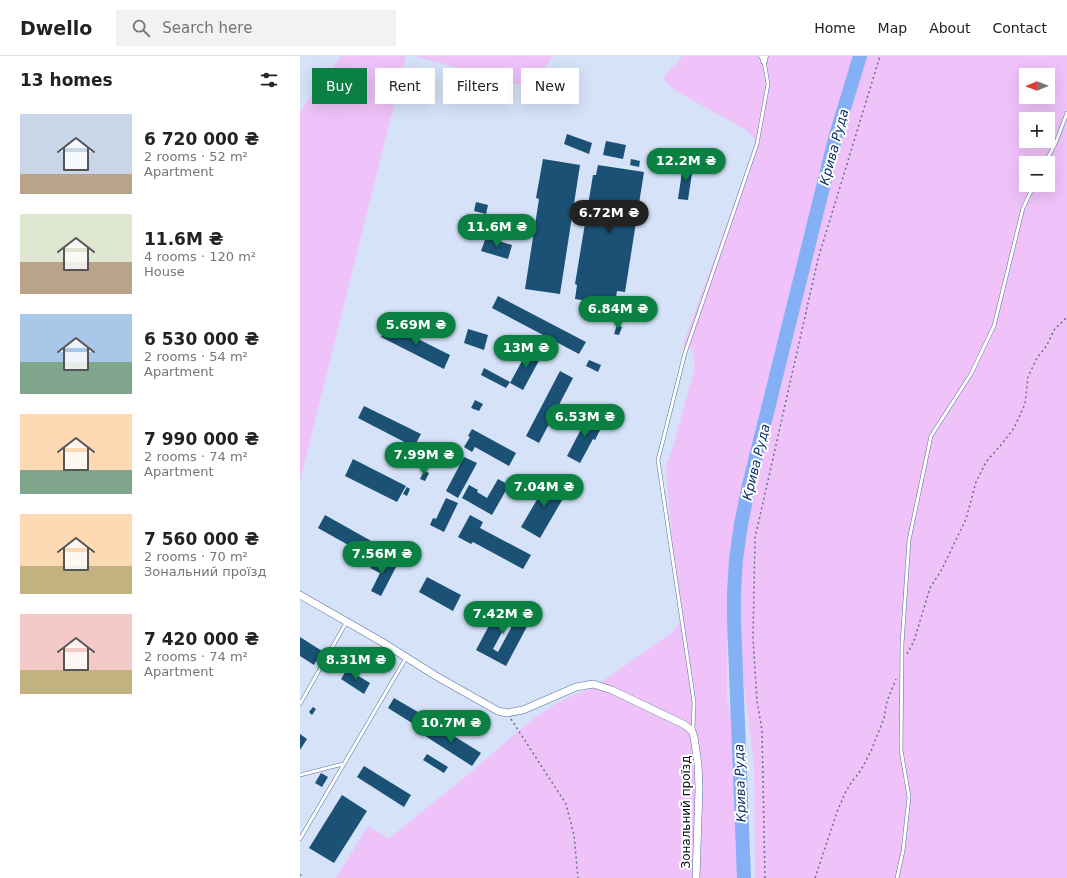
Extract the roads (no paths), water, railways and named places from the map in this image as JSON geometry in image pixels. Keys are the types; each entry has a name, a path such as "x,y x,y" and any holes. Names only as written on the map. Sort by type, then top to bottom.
{"street":[{"path":"300,595 492,708 507,713 523,710 576,687 593,684 612,690 685,725 692,731"},
{"name":"Зональний проїзд","path":"692,731 696,744 699,788 696,878"}],"lane":[{"path":"692,731 694,702 658,460 685,353 757,144 768,84 763,58"},
{"path":"1049,156 1067,114"},
{"path":"897,878 909,797 901,750 901,665 909,540 931,436 970,374 994,326 1023,208 1031,192"},
{"path":"300,704 347,622"},
{"path":"300,839 406,657"},
{"path":"300,775 344,764"}],"waterway":[{"name":"Крива Руда","path":"744,878 734,620 736,559 749,485 836,135 860,56"}]}
